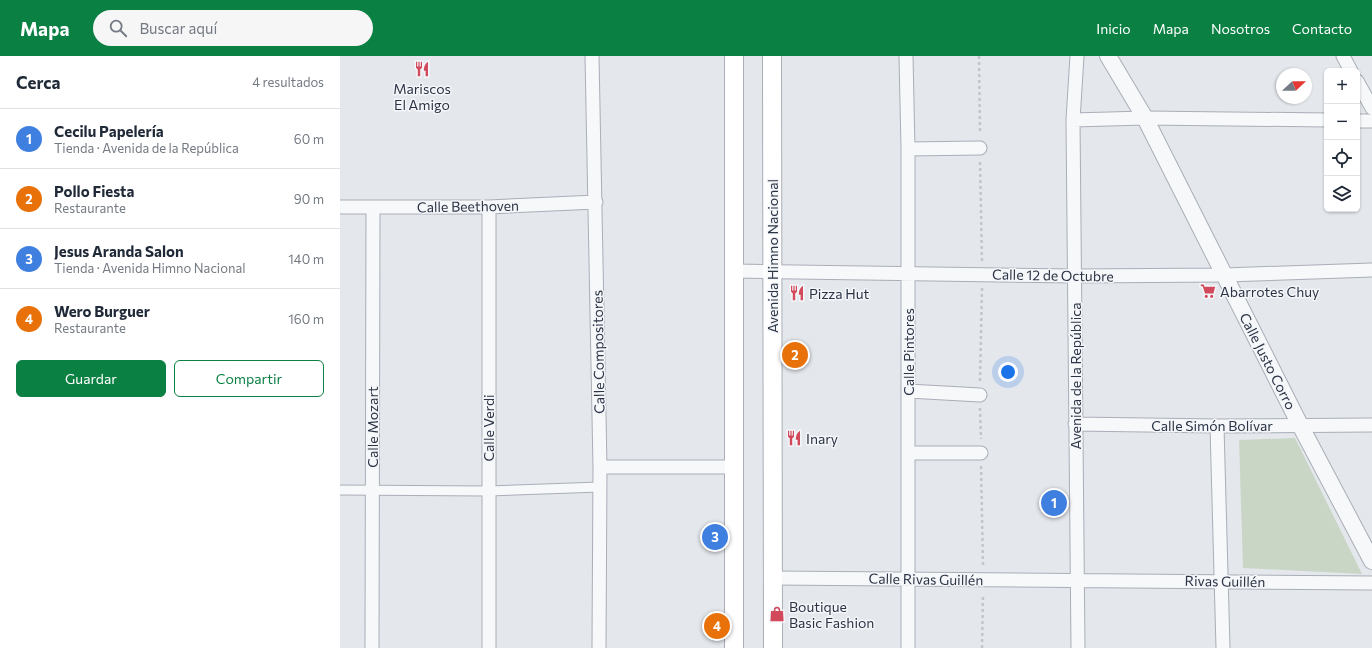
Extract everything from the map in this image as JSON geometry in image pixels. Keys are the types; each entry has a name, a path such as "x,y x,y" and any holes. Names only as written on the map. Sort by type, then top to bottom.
{"main road":[{"path":"734,56 734,648"},
{"name":"Avenida Himno Nacional","path":"772,56 773,648"}],"street":[{"name":"Calle Compositores","path":"592,56 600,468 599,648"},
{"name":"Calle Pintores","path":"906,56 908,149 908,648"},
{"name":"Avenida de la República","path":"1077,56 1073,120 1078,648"},
{"name":"Calle Justo Corro","path":"1108,56 1145,118 1300,425 1372,561"},
{"path":"1343,56 1350,68"},
{"path":"1360,86 1372,108"},
{"path":"1073,120 1145,118 1324,120"},
{"path":"1360,121 1372,121"},
{"path":"908,149 980,148"},
{"name":"Calle Beethoven","path":"340,207 489,207 596,202"},
{"name":"Calle Mozart","path":"372,648 373,207"},
{"name":"Calle Verdi","path":"489,207 489,648"},
{"name":"Calle 12 de Octubre","path":"734,271 772,270 1074,276 1224,275 1372,270"},
{"path":"908,391 980,395"},
{"name":"Calle Simón Bolívar","path":"1075,424 1218,426 1372,425"},
{"path":"1218,426 1223,648"},
{"path":"908,453 981,453"},
{"path":"600,468 734,467"},
{"path":"340,490 488,492 600,487"},
{"name":"Calle Rivas Guillén","path":"773,578 908,578 1078,581"},
{"name":"Rivas Guillén","path":"1078,581 1372,583"}],"path":[{"path":"979,56 982,274 980,395 983,580 982,648"}],"green space":[{"path":"1295,438 1362,574 1243,568 1239,440"}],"place":[{"name":"Mariscos El Amigo","path":"422,69"},
{"name":"Abarrotes Chuy","path":"1208,291"},
{"name":"Pizza Hut","path":"797,293"},
{"name":"Pollo Fiesta","path":"795,355"},
{"name":"Inary","path":"794,438"},
{"name":"Cecilu Papelería","path":"1054,503"},
{"name":"Jesus Aranda Salon","path":"715,537"},
{"name":"Boutique Basic Fashion","path":"777,614"},
{"name":"Wero Burguer","path":"717,626"}]}
